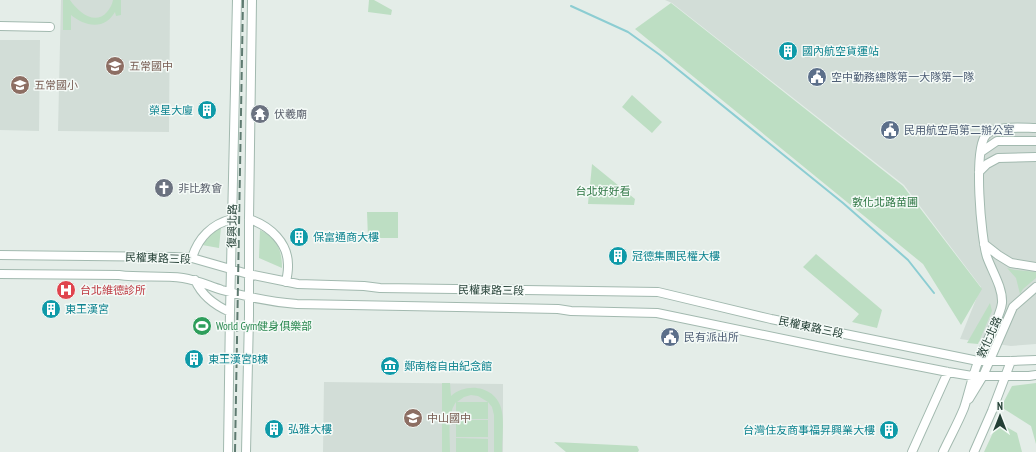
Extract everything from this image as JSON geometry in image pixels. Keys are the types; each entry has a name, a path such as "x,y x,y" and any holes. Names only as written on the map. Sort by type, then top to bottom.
{"main road":[{"name":"復興北路","path":"228,452 237,0"},
{"name":"復興北路","path":"246,452 252,0"},
{"path":"0,26 50,27"},
{"name":"敦化北路","path":"964,408 972,376 999,315 1002,302 1000,291 987,257 984,244 979,193 979,162 983,142 986,135 992,130 1002,128 1036,128"},
{"path":"981,152 997,141 1036,141"},
{"path":"979,172 998,158 1036,157"},
{"path":"192,258 196,247 205,234 217,224 232,219"},
{"path":"249,220 268,228 274,233 282,245 287,258 288,266 286,282"},
{"path":"984,244 1012,264 1036,266"},
{"name":"民權東路三段","path":"0,255 192,258 248,274 286,282 310,285 388,288 658,292 771,318 978,361 1036,360"},
{"name":"民權東路三段","path":"0,274 119,275 184,278 195,280 230,292 279,303 558,309 571,311 657,313 972,376 1036,375"},
{"path":"195,280 201,292 207,299 230,312"},
{"name":"敦化北路","path":"943,452 964,408 990,361 1013,307 1036,287"},
{"path":"974,452 992,411 1011,361"},
{"path":"912,452 948,372"}],"shaded area":[{"name":"五常國中","path":"61,0 170,0 169,132 58,131"},
{"path":"665,0 1036,0 1036,344 1011,346 960,339 981,287 904,185 672,3"},
{"name":"五常國小","path":"0,40 40,40 39,131 0,130"},
{"name":"中山國中","path":"324,382 503,384 503,452 323,452"}],"green space":[{"path":"63,0 70,0 82,13 92,18 97,18 107,12 113,0 121,0 121,15 116,16 115,12 107,21 98,25 93,25 84,23 71,15 71,30 63,30"},
{"path":"369,0 374,0 392,10 391,15 368,12"},
{"name":"敦化北路苗圃","path":"671,3 903,186 982,289 961,325 923,264 635,29"},
{"path":"632,95 662,122 652,133 622,107"},
{"name":"台北好好看","path":"592,164 635,199 634,205 588,204"},
{"path":"367,212 398,212 398,238 368,238"},
{"path":"221,227 219,248 202,245 206,237"},
{"path":"260,230 271,236 280,250 282,268 259,258"},
{"path":"816,254 882,310 877,328 852,322 859,314 803,267"},
{"path":"1007,268 1036,272 1036,278 1023,289 1020,294 1016,278"},
{"path":"990,303 992,311 978,344 967,343"},
{"path":"442,383 450,383 451,396 458,391 474,388 489,392 495,397 502,412 502,452 494,452 494,415 492,407 488,402 488,419 456,419 456,402 450,419 450,452 442,452","holes":["471,395 478,396 488,402 457,402 464,397"]},
{"path":"1036,383 1036,444 1031,426 1001,407 1012,386"},
{"path":"456,420 488,420 488,437 456,437"},
{"path":"998,422 1017,433 1022,452 984,452"},
{"path":"456,438 488,439 488,452 456,452"},
{"path":"554,442 637,446 639,450 638,452 566,452"}],"waterway":[{"path":"571,6 628,32 660,55 843,203 908,260 934,293"}],"railway":[{"path":"235,452 243,0"}],"place":[{"name":"國內航空貨運站","path":"788,51"},
{"name":"五常國中","path":"115,66"},
{"name":"空中勤務總隊第一大隊第一隊","path":"817,77"},
{"name":"五常國小","path":"20,85"},
{"name":"榮星大廈","path":"207,110"},
{"name":"伏羲廟","path":"260,114"},
{"name":"民用航空局第二辦公室","path":"890,130"},
{"name":"非比教會","path":"164,188"},
{"name":"保富通商大樓","path":"299,237"},
{"name":"冠德集團民權大樓","path":"618,256"},
{"name":"台北維德診所","path":"66,290"},
{"name":"東王漢宮","path":"51,309"},
{"name":"World Gym健身俱樂部","path":"202,326"},
{"name":"民有派出所","path":"670,337"},
{"name":"東王漢宮B棟","path":"194,359"},
{"name":"鄭南榕自由紀念館","path":"390,366"},
{"name":"中山國中","path":"413,418"},
{"name":"弘雅大樓","path":"274,429"},
{"name":"台灣住友商事福昇興業大樓","path":"889,430"}]}
